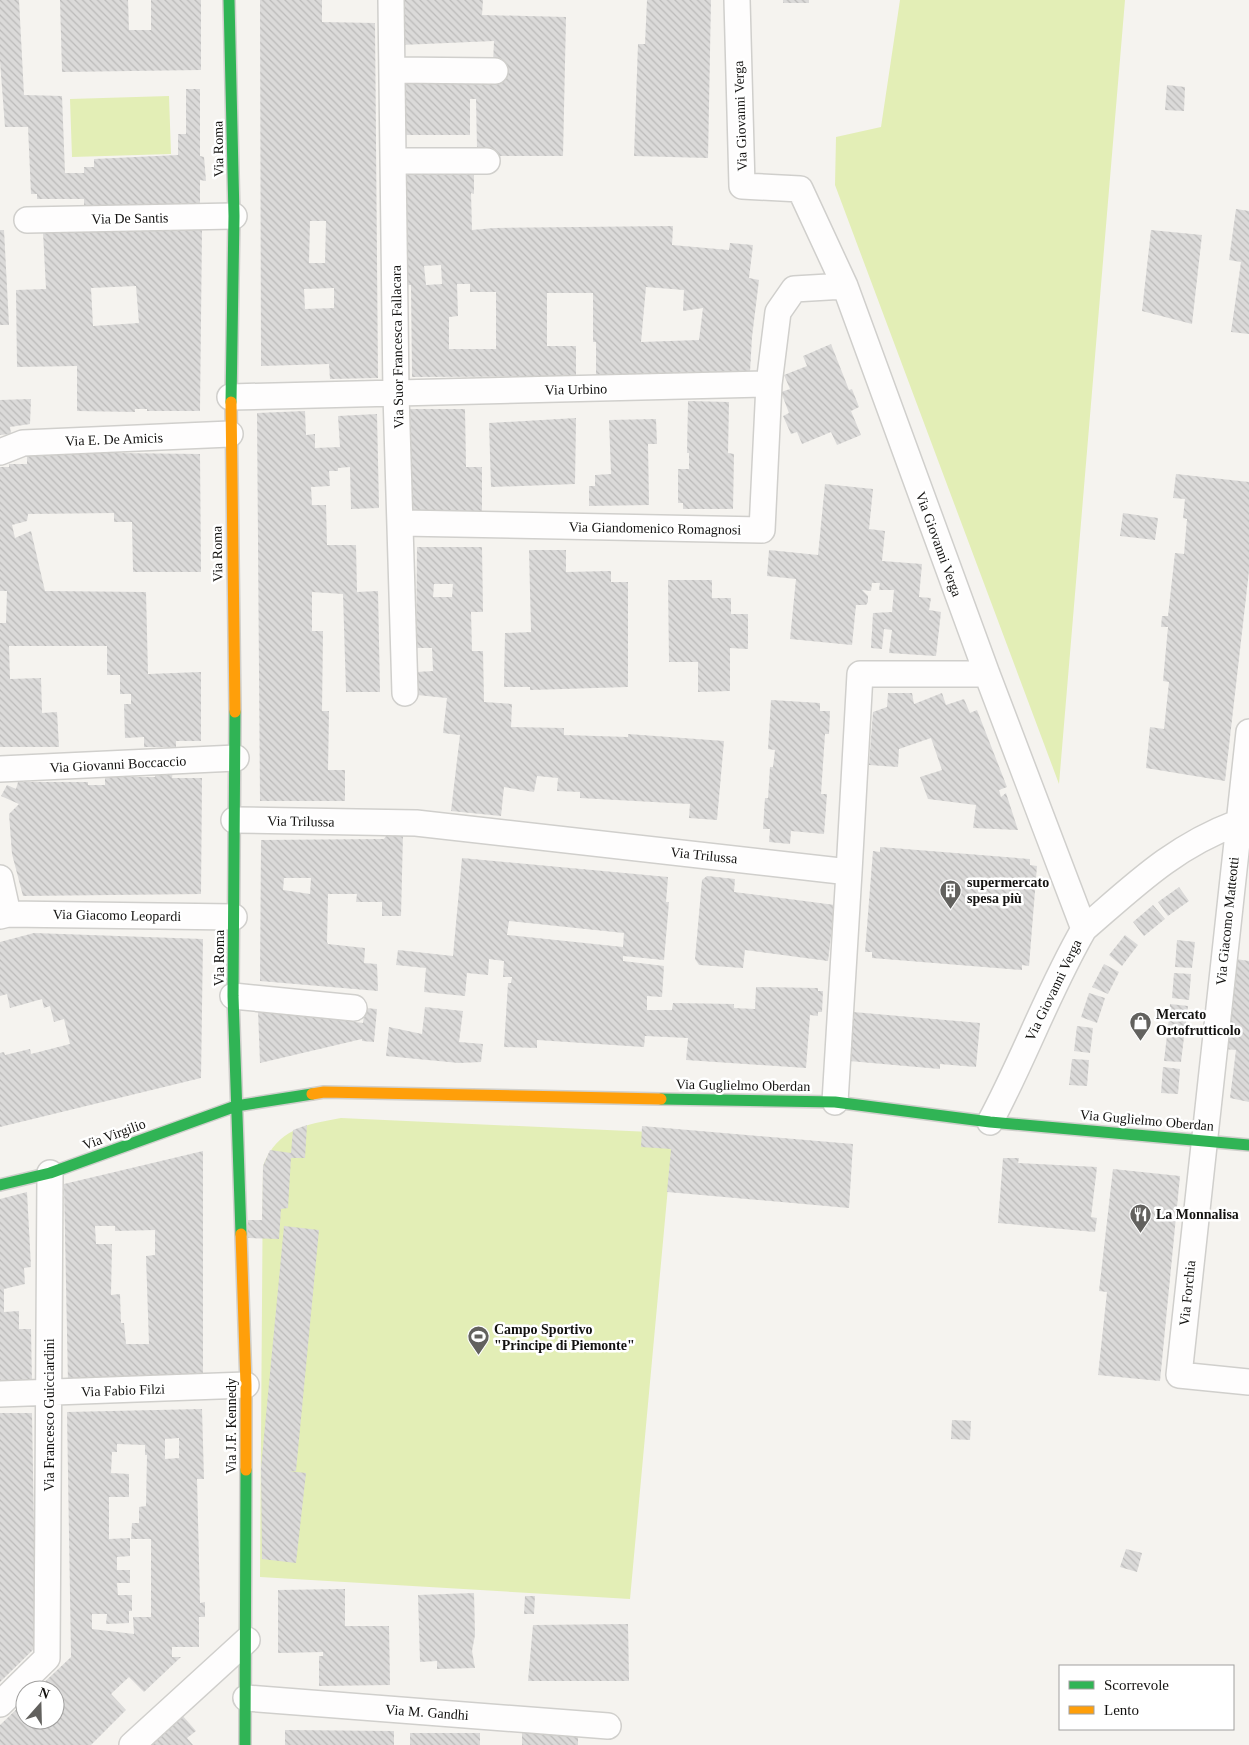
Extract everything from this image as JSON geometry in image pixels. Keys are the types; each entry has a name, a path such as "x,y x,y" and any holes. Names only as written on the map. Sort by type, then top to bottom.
{"street":[{"name":"Via Roma","path":"229,0 234,216 230,434 236,758 233,996 236,1106"},
{"name":"Via Suor Francesca Fallacara","path":"391,0 396,394 402,523 406,693"},
{"name":"Via Giovanni Verga","path":"736,0 742,186 800,189 844,286 987,674 1084,929 1062,966 1004,1096 990,1122"},
{"path":"392,70 495,71"},
{"path":"394,161 487,161"},
{"name":"Via De Santis","path":"27,220 234,216"},
{"path":"769,384 778,312 794,289 844,286"},
{"name":"Via Urbino","path":"230,397 769,384"},
{"name":"Via Giandomenico Romagnosi","path":"402,523 762,530 769,384"},
{"name":"Via E. De Amicis","path":"0,452 22,443 230,434"},
{"path":"835,1102 850,872 860,674 987,674"},
{"name":"Via Giacomo Matteotti","path":"1204,1140 1237,823 1249,732"},
{"name":"Via Giovanni Boccaccio","path":"0,769 236,758"},
{"name":"Via Trilussa","path":"234,820 416,822 850,872"},
{"path":"1084,929 1160,863 1209,834 1237,823"},
{"path":"0,878 4,915"},
{"name":"Via Giacomo Leopardi","path":"4,915 234,917"},
{"path":"233,996 354,1008"},
{"name":"Via Guglielmo Oberdan","path":"236,1106 324,1092 835,1102 990,1122 1204,1140 1249,1146"},
{"name":"Via Virgilio","path":"0,1185 50,1173 236,1106"},
{"name":"Via J.F. Kennedy","path":"236,1106 246,1386 247,1640 245,1745"},
{"name":"Via Forchia","path":"1204,1140 1179,1375 1249,1382"},
{"name":"Via Francesco Guicciardini","path":"0,1704 47,1658 50,1173"},
{"name":"Via Fabio Filzi","path":"0,1394 246,1386"},
{"path":"132,1745 247,1640"},
{"name":"Via M. Gandhi","path":"246,1698 608,1726"}],"green space":[{"path":"900,0 1125,0 1059,784 835,185 836,137 881,127"},
{"path":"169,96 171,154 72,157 70,99"},
{"name":"Campo Sportivo \"Principe di Piemonte\"","path":"341,1118 673,1133 630,1599 260,1577 263,1166 276,1143 294,1130"}],"building":[{"path":"0,0 19,0 24,95 62,96 65,173 84,173 84,167 94,167 94,159 178,155 178,134 186,134 186,89 200,89 200,156 204,157 206,181 200,180 200,208 84,208 84,199 37,199 37,194 31,194 28,127 5,127 0,61"},
{"path":"60,0 128,0 129,30 151,30 151,0 201,0 201,70 62,72"},
{"path":"260,0 322,0 322,22 375,23 378,378 330,379 329,364 261,366","holes":["310,221 326,221 325,263 309,263","334,288 334,308 305,309 304,289"]},
{"path":"400,0 483,0 482,15 566,17 563,156 478,156 474,163 474,194 471,193 472,230 494,228 673,226 672,245 729,250 730,243 753,245 749,278 759,280 750,372 598,378 596,374 596,342 593,342 593,293 547,293 547,346 576,346 576,376 412,377 411,285 403,285 402,150 477,148 476,99 470,99 470,135 401,135 400,66 493,63 494,41 401,45","holes":["441,265 442,284 426,285 424,266","457,284 470,284 470,292 496,292 496,349 449,349 449,317 458,316","646,287 684,290 683,311 703,308 699,340 641,342"]},
{"path":"647,0 711,0 708,158 634,156 638,44 645,44"},
{"path":"783,0 809,0 809,3 783,3"},
{"path":"1167,85 1185,87 1184,111 1165,110"},
{"path":"1236,209 1249,211 1249,334 1231,332 1241,262 1229,260"},
{"path":"202,229 200,411 147,411 147,409 135,409 135,412 77,411 77,366 17,367 16,290 46,289 43,232","holes":["136,286 139,323 93,326 91,288"]},
{"path":"0,230 4,230 9,325 0,325"},
{"path":"1151,230 1202,235 1192,324 1142,311"},
{"path":"831,344 849,390 852,389 859,407 851,411 861,435 837,445 831,432 802,444 797,432 791,434 783,416 789,413 781,392 790,389 784,375 807,366 803,356"},
{"path":"31,399 30,424 10,427 11,434 0,435 0,400"},
{"path":"688,401 729,402 728,453 734,454 733,509 683,509 683,503 678,503 678,469 689,469 689,453 687,453"},
{"path":"410,409 465,409 466,467 482,467 482,515 412,518"},
{"path":"305,411 306,435 315,434 315,448 340,447 338,416 377,414 379,508 351,509 350,467 338,468 338,471 329,471 330,486 311,487 312,505 326,505 327,545 356,545 357,592 378,591 380,692 346,692 343,594 312,592 312,631 323,631 322,711 329,711 328,770 345,770 345,801 260,801 257,413"},
{"path":"576,418 575,484 491,487 489,423"},
{"path":"656,419 657,444 648,444 649,505 589,506 589,486 595,486 595,475 611,474 609,420"},
{"path":"27,452 200,454 201,572 133,572 132,522 114,522 114,513 28,514 27,521 12,525 15,538 31,531 45,591 146,592 148,674 201,672 201,741 176,741 176,747 144,747 144,737 125,738 124,704 131,704 131,694 120,694 120,675 107,675 107,646 9,646 10,679 41,678 42,713 57,712 59,747 0,747 0,623 6,623 7,591 0,591 0,467 9,467 9,464 27,464"},
{"path":"1176,474 1249,482 1249,571 1225,781 1146,768 1150,727 1164,729 1169,682 1163,681 1168,627 1161,627 1162,616 1168,616 1175,553 1184,554 1187,519 1183,518 1185,499 1173,498"},
{"path":"825,484 873,489 869,529 885,531 882,561 922,564 919,597 931,598 929,610 941,612 936,656 889,653 892,630 884,629 882,649 871,648 873,613 892,612 894,590 879,590 880,583 872,583 871,591 862,590 868,596 868,602 866,605 856,605 852,645 790,639 796,579 767,576 769,550 818,555"},
{"path":"1123,513 1158,518 1155,540 1120,536"},
{"path":"417,547 482,547 483,612 471,612 472,651 483,651 484,702 512,704 511,727 564,728 564,735 628,737 628,734 724,741 717,820 689,818 690,804 580,798 580,792 557,791 558,778 537,776 534,792 504,787 501,816 451,811 460,735 443,733 447,698 417,695 416,672 433,671 432,648 416,648","holes":["434,584 453,584 452,597 433,597"]},
{"path":"529,550 566,550 566,572 611,571 611,582 628,582 628,687 530,690 530,687 504,687 505,633 531,632"},
{"path":"668,580 712,580 712,598 731,598 731,614 748,614 748,649 730,648 730,691 698,692 698,662 669,662"},
{"path":"888,693 912,693 914,704 942,693 946,705 964,699 970,713 977,710 1007,787 999,790 1001,797 1006,793 1018,830 973,828 976,805 928,799 920,777 942,770 931,738 899,749 898,767 869,765 873,712 887,707"},
{"path":"771,700 820,703 820,711 830,711 829,734 825,734 821,794 827,794 824,834 791,831 790,844 769,842 770,829 763,829 765,798 768,798 770,767 773,767 775,750 768,749"},
{"path":"173,771 172,778 202,778 201,894 23,896 12,854 9,814 19,804 1,796 7,785 16,789 18,782 88,782 88,785 105,785 105,777 155,777 155,772"},
{"path":"387,834 403,834 401,916 382,916 382,902 356,902 357,894 328,894 328,944 365,948 364,963 377,964 378,991 260,981 261,840 384,839","holes":["284,878 311,878 310,894 283,890"]},
{"name":"supermercato spesa più","path":"880,847 1030,859 1030,865 1037,866 1029,966 1022,965 1022,970 872,958 872,952 865,952 873,851 880,852"},
{"path":"462,858 668,877 666,902 669,902 664,960 623,956 623,961 664,966 662,997 647,996 647,1010 672,1010 673,1003 734,1004 734,1008 755,1009 756,987 818,988 818,991 823,991 822,1012 818,1012 818,1016 810,1015 806,1068 686,1060 688,1038 645,1036 644,1047 537,1040 537,1048 504,1047 508,983 511,983 512,977 503,977 504,961 489,959 488,975 467,973 465,996 424,992 426,968 396,965 398,950 453,956","holes":["509,921 624,933 623,947 507,935"]},
{"path":"707,876 735,879 734,892 835,905 828,961 745,950 743,968 699,965 695,959 702,880"},
{"path":"1179,887 1189,901 1168,916 1158,902"},
{"path":"1153,905 1165,919 1144,936 1133,922"},
{"path":"34,933 203,939 201,1078 0,1127 0,1053 4,1052 5,1055 30,1049 31,1054 70,1044 64,1019 54,1022 50,1006 44,1008 42,999 10,1008 7,994 0,996 0,942"},
{"path":"1125,935 1138,945 1122,966 1109,955"},
{"path":"1177,940 1195,942 1192,968 1175,967"},
{"path":"1236,959 1249,961 1249,1102 1230,1098 1236,1050 1224,1049"},
{"path":"1104,964 1119,972 1108,994 1092,987"},
{"path":"1174,973 1191,974 1189,1000 1172,998"},
{"path":"1089,993 1105,998 1097,1023 1081,1017"},
{"path":"1170,1004 1188,1006 1185,1031 1168,1029"},
{"path":"425,1007 463,1011 459,1042 483,1044 481,1062 459,1063 386,1056 389,1027 422,1034"},
{"path":"365,1008 377,1009 374,1042 362,1041 362,1039 260,1063 258,1010 363,1023"},
{"path":"853,1012 980,1023 976,1067 940,1064 940,1069 849,1061"},
{"path":"1077,1026 1093,1028 1090,1053 1074,1051"},
{"path":"1167,1035 1184,1037 1181,1062 1164,1061"},
{"path":"1072,1059 1089,1060 1087,1086 1069,1085"},
{"path":"1163,1067 1180,1069 1178,1094 1161,1093"},
{"path":"307,1125 305,1158 291,1158 288,1208 281,1209 279,1239 248,1238 248,1220 262,1220 263,1166 270,1150 291,1153 293,1130"},
{"path":"642,1126 853,1144 849,1208 667,1192 671,1149 641,1147"},
{"path":"203,1151 203,1383 68,1383 64,1184","holes":["95,1226 115,1226 115,1231 155,1230 155,1255 146,1256 149,1344 126,1344 124,1323 121,1323 120,1294 111,1295 112,1244 96,1244"]},
{"path":"1003,1158 1019,1158 1018,1163 1097,1167 1091,1217 1097,1218 1095,1232 998,1223"},
{"name":"La Monnalisa","path":"1113,1169 1180,1176 1160,1381 1098,1375 1107,1292 1099,1291"},
{"path":"27,1192 31,1267 24,1268 25,1284 4,1289 4,1312 19,1311 19,1329 31,1329 32,1384 0,1386 0,1199"},
{"path":"284,1226 319,1230 296,1471 289,1471 306,1473 296,1563 262,1559 261,1468"},
{"path":"202,1409 204,1479 197,1479 200,1603 205,1602 205,1617 199,1617 199,1647 172,1647 172,1657 181,1657 144,1692 129,1677 111,1694 126,1710 91,1745 0,1745 0,1725 15,1711 15,1730 65,1730 65,1680 47,1680 71,1657 67,1412","holes":["179,1438 179,1458 165,1459 165,1439","117,1444 145,1445 145,1455 147,1455 146,1506 139,1507 139,1523 132,1523 131,1539 151,1539 151,1617 133,1617 134,1634 92,1629 92,1614 107,1614 106,1624 129,1623 129,1611 132,1611 132,1595 118,1595 117,1583 130,1583 130,1570 117,1570 117,1557 130,1556 130,1538 109,1539 109,1497 129,1497 129,1474 111,1473 112,1452 117,1452"]},
{"path":"0,1413 32,1413 36,1647 0,1682"},
{"path":"952,1420 971,1421 970,1440 951,1439"},
{"path":"1126,1549 1142,1553 1137,1572 1120,1567"},
{"path":"345,1589 345,1626 389,1626 390,1685 319,1686 319,1656 323,1656 323,1652 278,1653 278,1590"},
{"path":"474,1593 475,1635 472,1651 475,1668 437,1669 437,1661 420,1662 418,1595"},
{"path":"525,1596 535,1596 534,1614 524,1614"},
{"path":"628,1624 629,1681 528,1681 533,1625"},
{"path":"182,1715 196,1731 187,1738 193,1745 149,1745"},
{"path":"522,1728 578,1728 578,1745 522,1745"},
{"path":"285,1730 394,1731 394,1745 285,1745"},
{"path":"410,1733 480,1733 480,1745 410,1745"}],"traffic: fast":[{"path":"229,0 234,216 231,402"},
{"path":"235,712 233,996 241,1234"},
{"path":"0,1185 50,1173 236,1106 312,1094"},
{"path":"661,1099 835,1102 990,1122 1249,1145"},
{"path":"245,1745 246,1470"}],"traffic: slow":[{"path":"231,402 235,712"},
{"path":"312,1094 324,1092 661,1099"},
{"path":"241,1234 246,1385 246,1470"}],"place":[{"name":"supermercato spesa più","path":"951,909"},
{"name":"Mercato Ortofrutticolo","path":"1140,1041"},
{"name":"La Monnalisa","path":"1140,1233"},
{"name":"Campo Sportivo \"Principe di Piemonte\"","path":"478,1356"}]}
